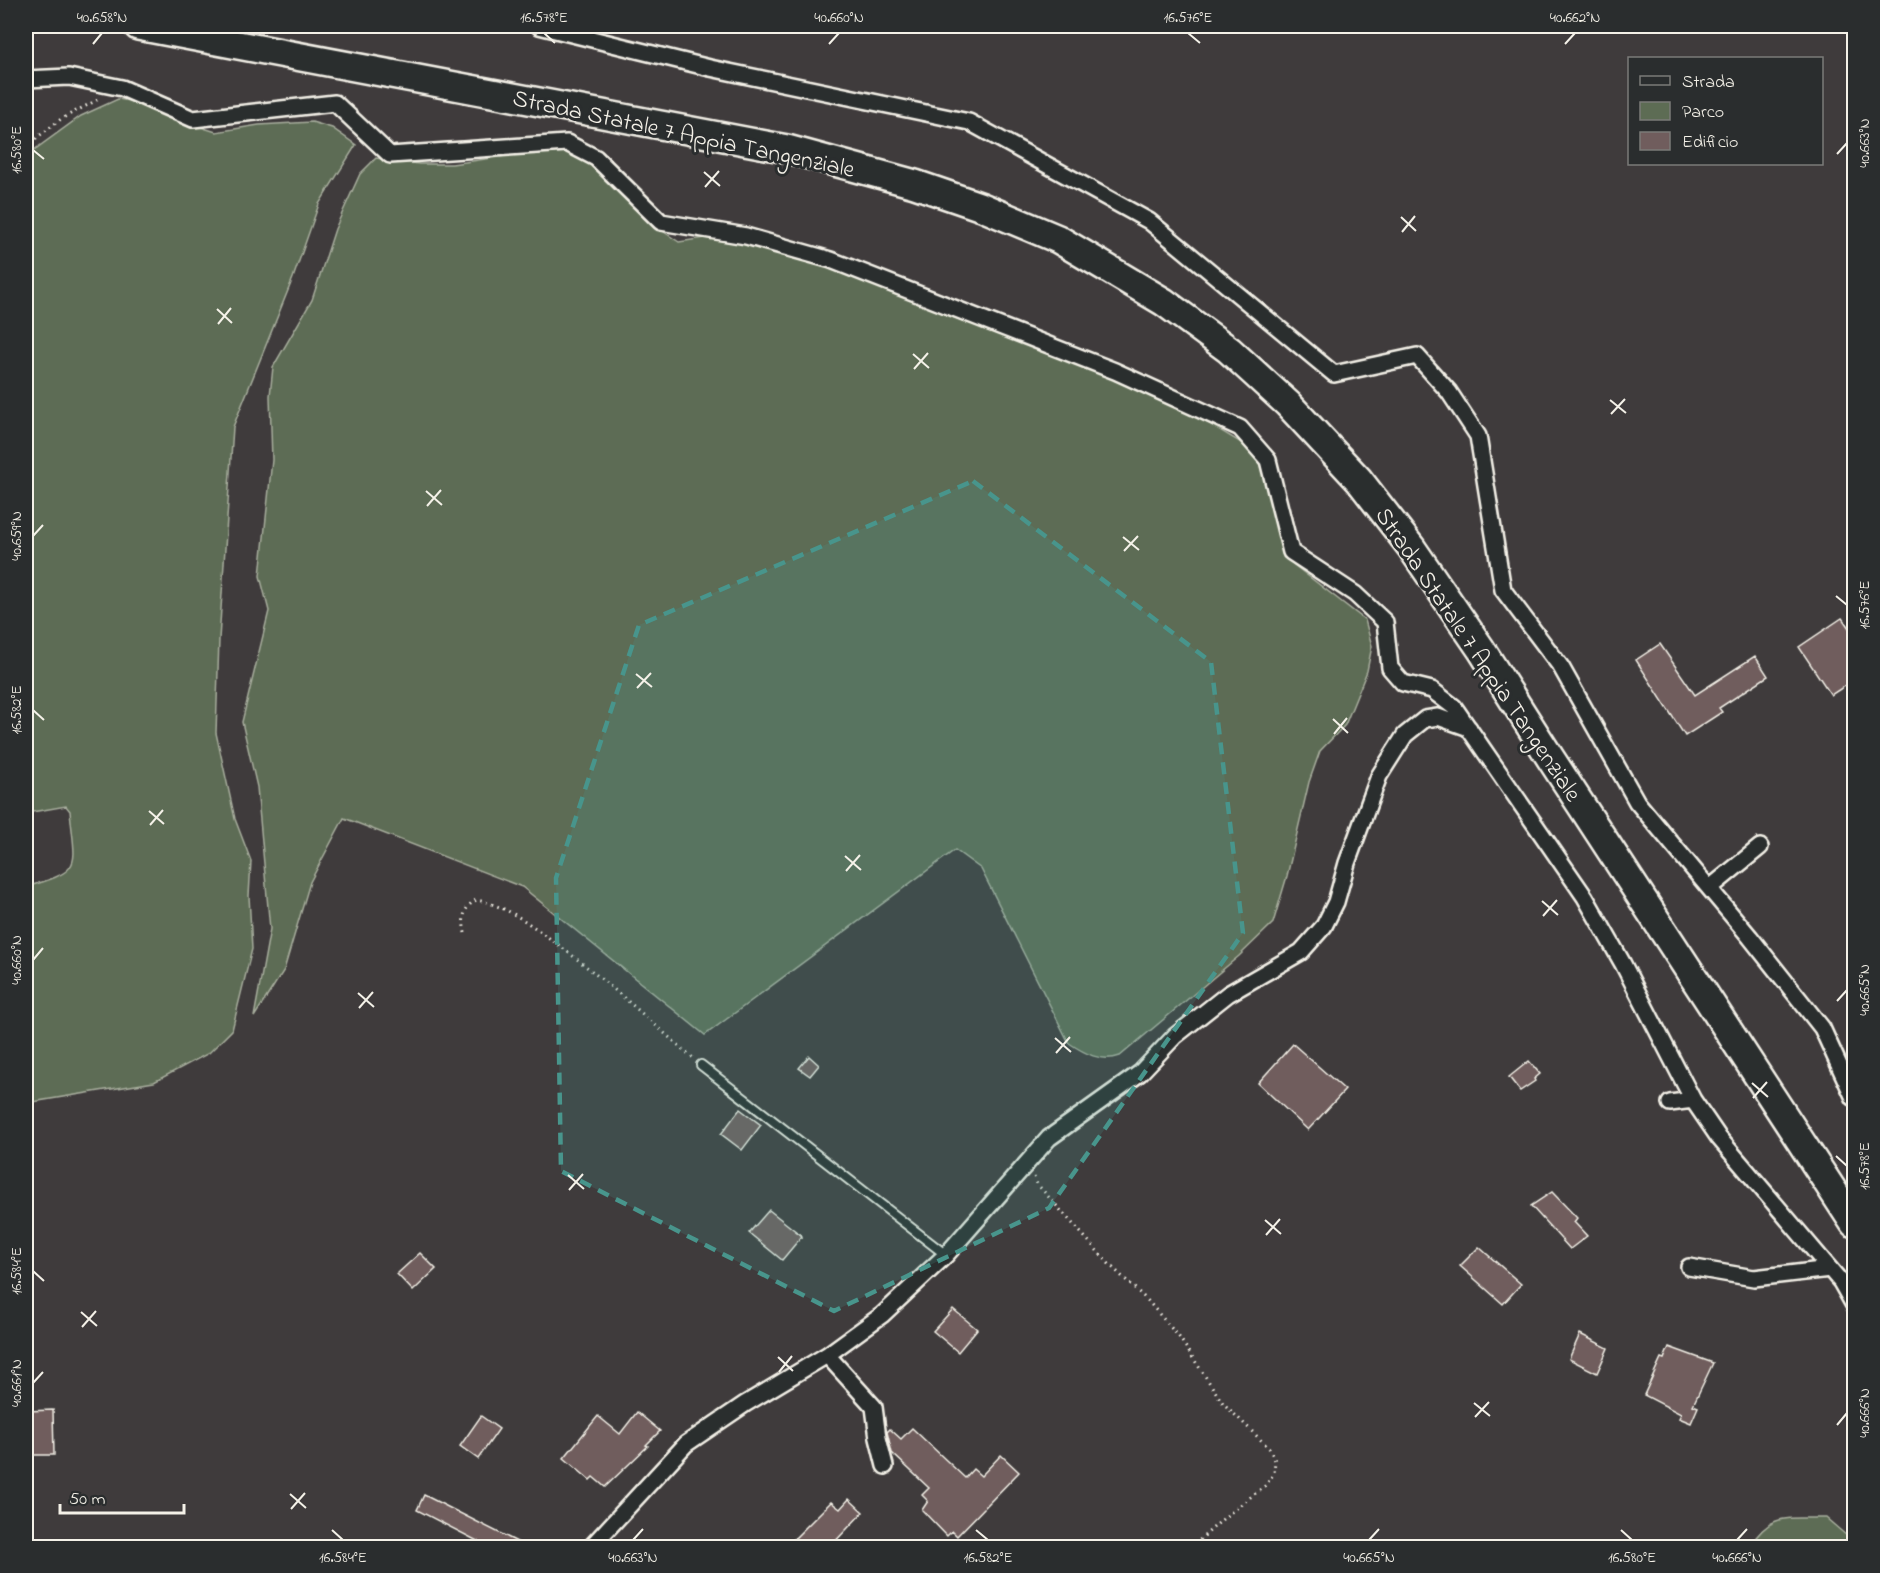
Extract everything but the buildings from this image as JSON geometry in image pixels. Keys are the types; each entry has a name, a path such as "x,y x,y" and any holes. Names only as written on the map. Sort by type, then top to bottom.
{"highway":[{"name":"Strada Statale 7 Appia Tangenziale","path":"138,26 787,149 915,184 982,207 1058,239 1164,302 1229,350 1288,404 1359,480 1411,548 1481,649 1854,1223"}],"street":[{"path":"539,26 710,68 969,122 1149,221 1334,374 1418,356 1449,392 1478,436 1503,590 1561,667 1623,765 1637,802 1710,888 1822,1028 1854,1098"},
{"path":"26,79 69,77 122,88 193,119 335,103 390,155 567,143 596,158 661,222 746,236 831,260 1115,371 1240,428 1268,460 1291,552 1355,594 1385,621 1390,668 1403,683 1432,690 1454,707 1585,897 1623,964 1693,1100 1719,1138 1841,1282 1854,1305"},
{"path":"590,1548 686,1444 745,1404 827,1355 932,1276 946,1255 1049,1138 1140,1073 1175,1036 1228,994 1301,952 1324,926 1336,902 1347,863 1379,776 1405,735 1425,719 1438,717 1469,728"},
{"path":"1710,888 1760,846"},
{"path":"1670,1103 1693,1100"},
{"path":"1689,1267 1754,1278 1830,1269"},
{"path":"827,1355 874,1407 885,1466"}],"lane":[{"path":"701,1065 946,1255"}],"path":[{"path":"26,146 61,119 122,88"},
{"path":"465,933 462,921 467,906 476,900 489,902 508,911 590,968 701,1065"},
{"path":"1027,1162 1037,1184 1110,1265 1148,1301 1179,1337 1223,1403 1269,1448 1275,1460 1274,1473 1266,1485 1225,1517 1191,1548"}],"highlighted area":[{"path":"973,481 1211,662 1243,933 1049,1208 834,1311 561,1171 556,878 639,625"}],"green space":[{"path":"118,99 148,104 185,122 216,132 259,125 312,122 332,128 356,145 319,204 293,278 233,427 219,639 216,733 235,819 251,861 249,896 252,949 232,1030 209,1053 154,1082 26,1103 26,887 58,876 67,870 72,864 74,844 70,811 66,806 26,813 26,156 81,116"},
{"path":"551,149 579,155 601,166 639,209 664,232 679,242 705,238 794,252 955,318 1105,374 1193,414 1240,442 1257,458 1267,484 1282,543 1294,565 1365,620 1372,646 1367,671 1345,725 1320,751 1309,782 1287,876 1273,923 1239,956 1120,1056 1099,1058 1069,1043 981,869 955,850 705,1035 522,887 344,818 310,882 284,970 254,1017 270,929 257,787 242,722 269,611 260,576 272,460 270,396 273,367 312,300 335,229 360,174 376,158 419,164 452,164"},
{"path":"1791,1518 1826,1518 1854,1542 1854,1547 1749,1547 1757,1535 1773,1522"}]}
